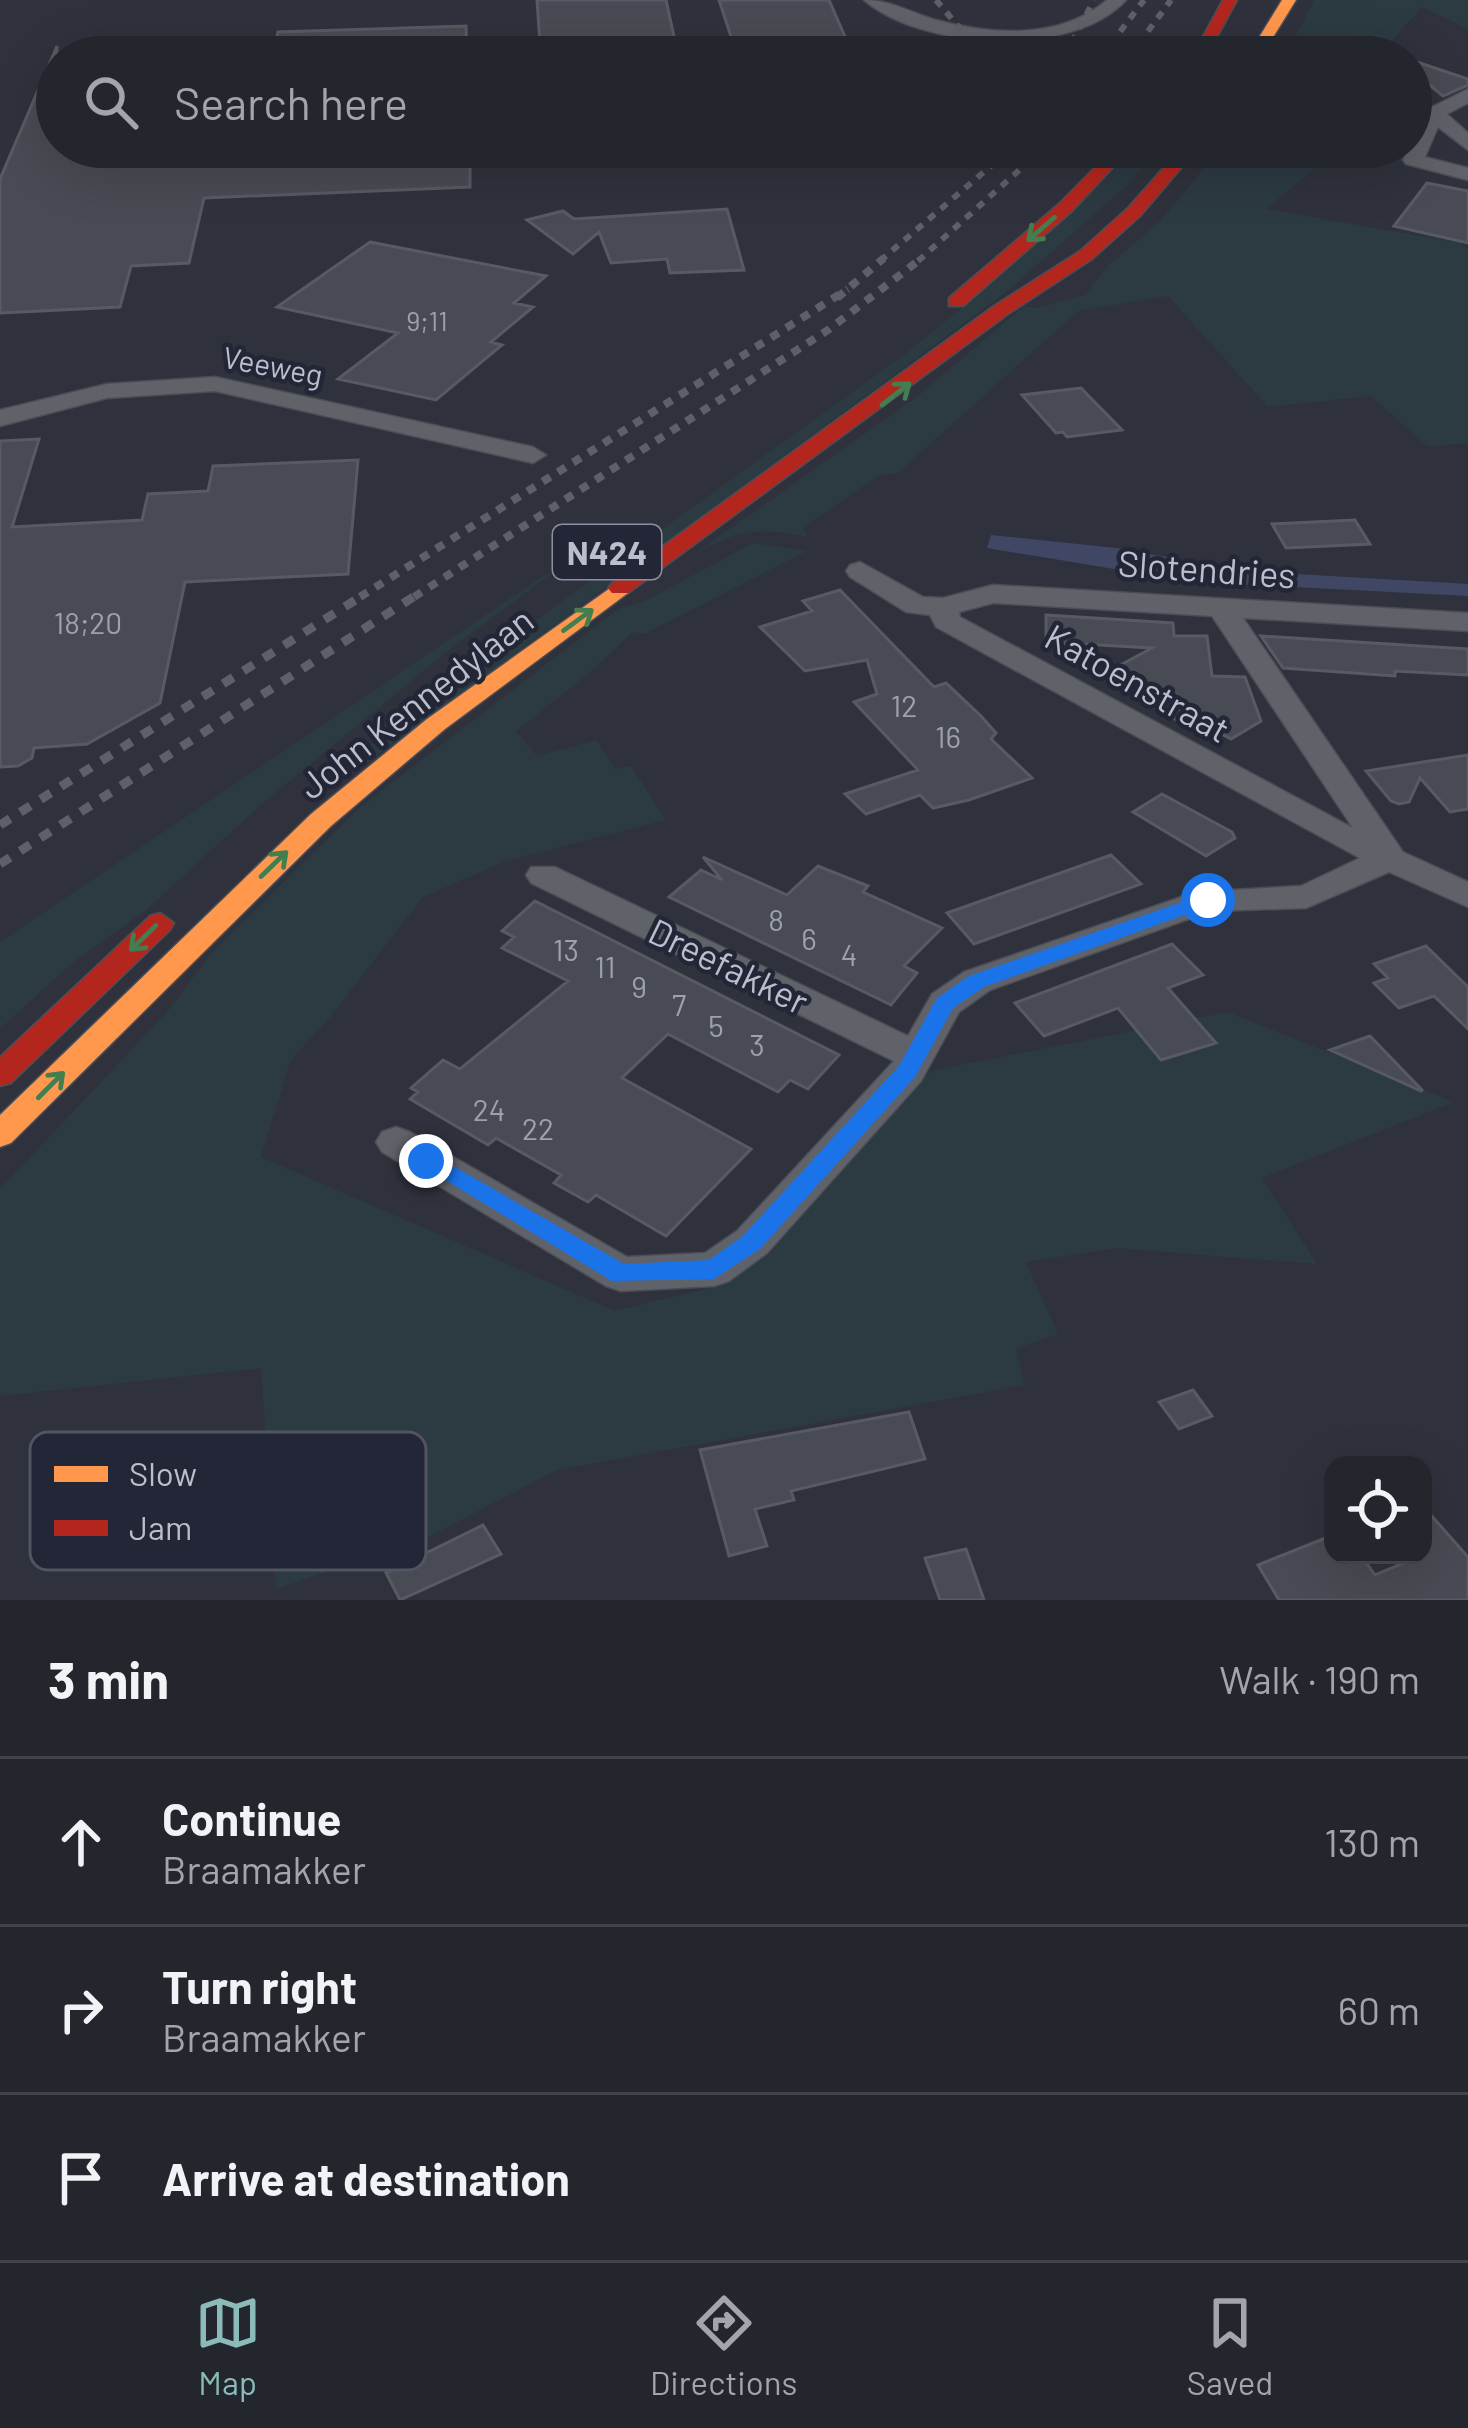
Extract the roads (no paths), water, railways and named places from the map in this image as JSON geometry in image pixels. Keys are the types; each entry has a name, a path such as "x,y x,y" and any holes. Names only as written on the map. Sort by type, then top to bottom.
{"highway":[{"path":"1211,36 1231,0"},
{"path":"1267,36 1289,0"},
{"path":"935,318 1066,207 1104,168"},
{"name":"John Kennedylaan","path":"0,1135 280,858 382,769 582,617 837,438 1017,298 1071,266 1130,216 1172,168"},
{"path":"0,1075 187,896"}],"street":[{"path":"873,0 929,26 1006,34 1079,26 1101,16 1117,0"},
{"path":"1432,119 1468,94"},
{"path":"1435,113 1468,144"},
{"path":"1432,165 1468,174"},
{"name":"Veeweg","path":"0,418 106,391 215,384 533,454"},
{"name":"Katoenstraat","path":"860,571 916,606 943,607 946,622 1314,823 1468,896"},
{"name":"Slotendries","path":"943,607 993,594 1468,622"},
{"name":"Katoenstraat","path":"1222,608 1390,858"},
{"path":"396,1142 621,1274 714,1269 752,1242 907,1071 945,1003 976,981 1208,900 1306,897 1390,858"},
{"name":"Dreefakker","path":"544,875 915,1055"}],"water":[{"path":"991,535 1116,548 1245,571 1468,584 1468,596 1237,584 1224,576 1114,569 987,548"}],"railway":[{"path":"936,0 966,36"},
{"path":"1075,36 1094,0"},
{"path":"1117,36 1144,0"},
{"path":"1144,36 1171,0"},
{"path":"880,261 988,168"},
{"path":"918,261 1022,168"},
{"path":"846,290 884,258"},
{"path":"414,597 828,330 922,258"},
{"path":"360,597 846,290"},
{"path":"837,298 846,290"},
{"path":"0,825 365,594"},
{"path":"0,864 418,594"}]}
